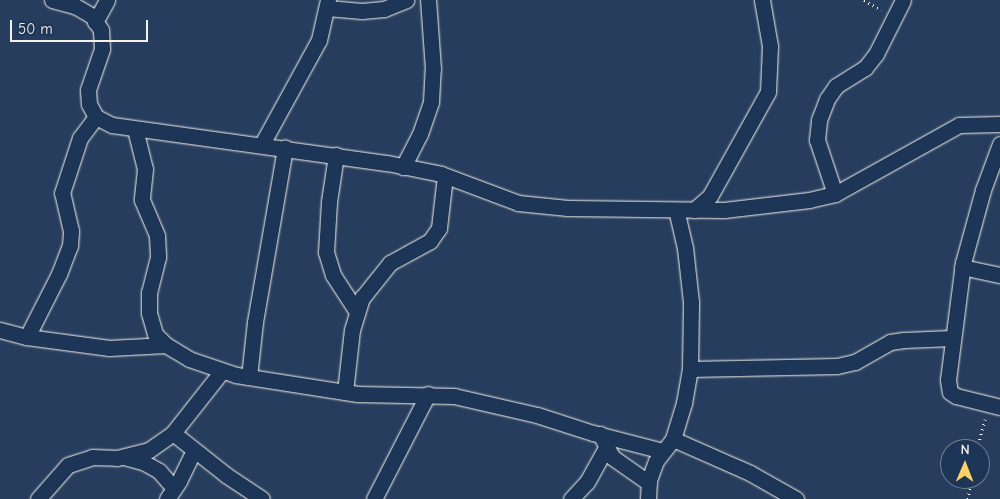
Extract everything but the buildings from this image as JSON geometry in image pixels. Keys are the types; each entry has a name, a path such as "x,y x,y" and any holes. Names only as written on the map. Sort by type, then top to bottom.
{"street":[{"path":"52,0 75,6 92,16 101,30 102,49 88,90 89,104 96,117 112,125 262,144 404,167 445,176 518,203 568,208 694,210 762,206 809,200 835,194 959,125 1000,124"},
{"path":"95,22 107,0"},
{"path":"262,144 319,40 328,4 362,12 384,9 406,0"},
{"path":"404,167 420,134 431,102 433,69 428,0"},
{"path":"694,210 710,196 768,92 770,46 762,0"},
{"path":"835,194 817,140 819,120 827,99 836,86 865,68 876,54 903,0"},
{"path":"27,337 59,274 70,246 71,231 62,193 80,138 96,117"},
{"path":"135,129 145,169 142,200 157,236 158,257 149,292 150,313 155,334 166,345 189,359 222,371 249,377 345,392 454,396 495,404 603,441 663,451"},
{"path":"995,405 950,392 948,380 962,267 983,190 1000,144"},
{"path":"249,377 255,322 285,148"},
{"path":"336,156 329,202 326,252 333,275 357,312"},
{"path":"345,392 352,330 362,298 390,263 430,241 439,228 445,176"},
{"path":"648,499 649,483 656,461 673,439 684,403 690,369 691,302 685,248 676,210"},
{"path":"962,267 1000,275"},
{"path":"0,330 27,337 110,348 166,345"},
{"path":"690,369 837,366 854,362 890,342 952,338"},
{"path":"38,499 68,465 92,458 123,456 149,450 173,433 222,371"},
{"path":"374,499 428,394"},
{"path":"173,433 262,499"},
{"path":"673,439 750,473 796,499"},
{"path":"603,441 621,465 649,483"},
{"path":"571,499 587,482 603,441"},
{"path":"171,494 194,450"},
{"path":"123,456 143,462 159,470 171,494"}],"path":[{"path":"981,439 995,405"}]}
